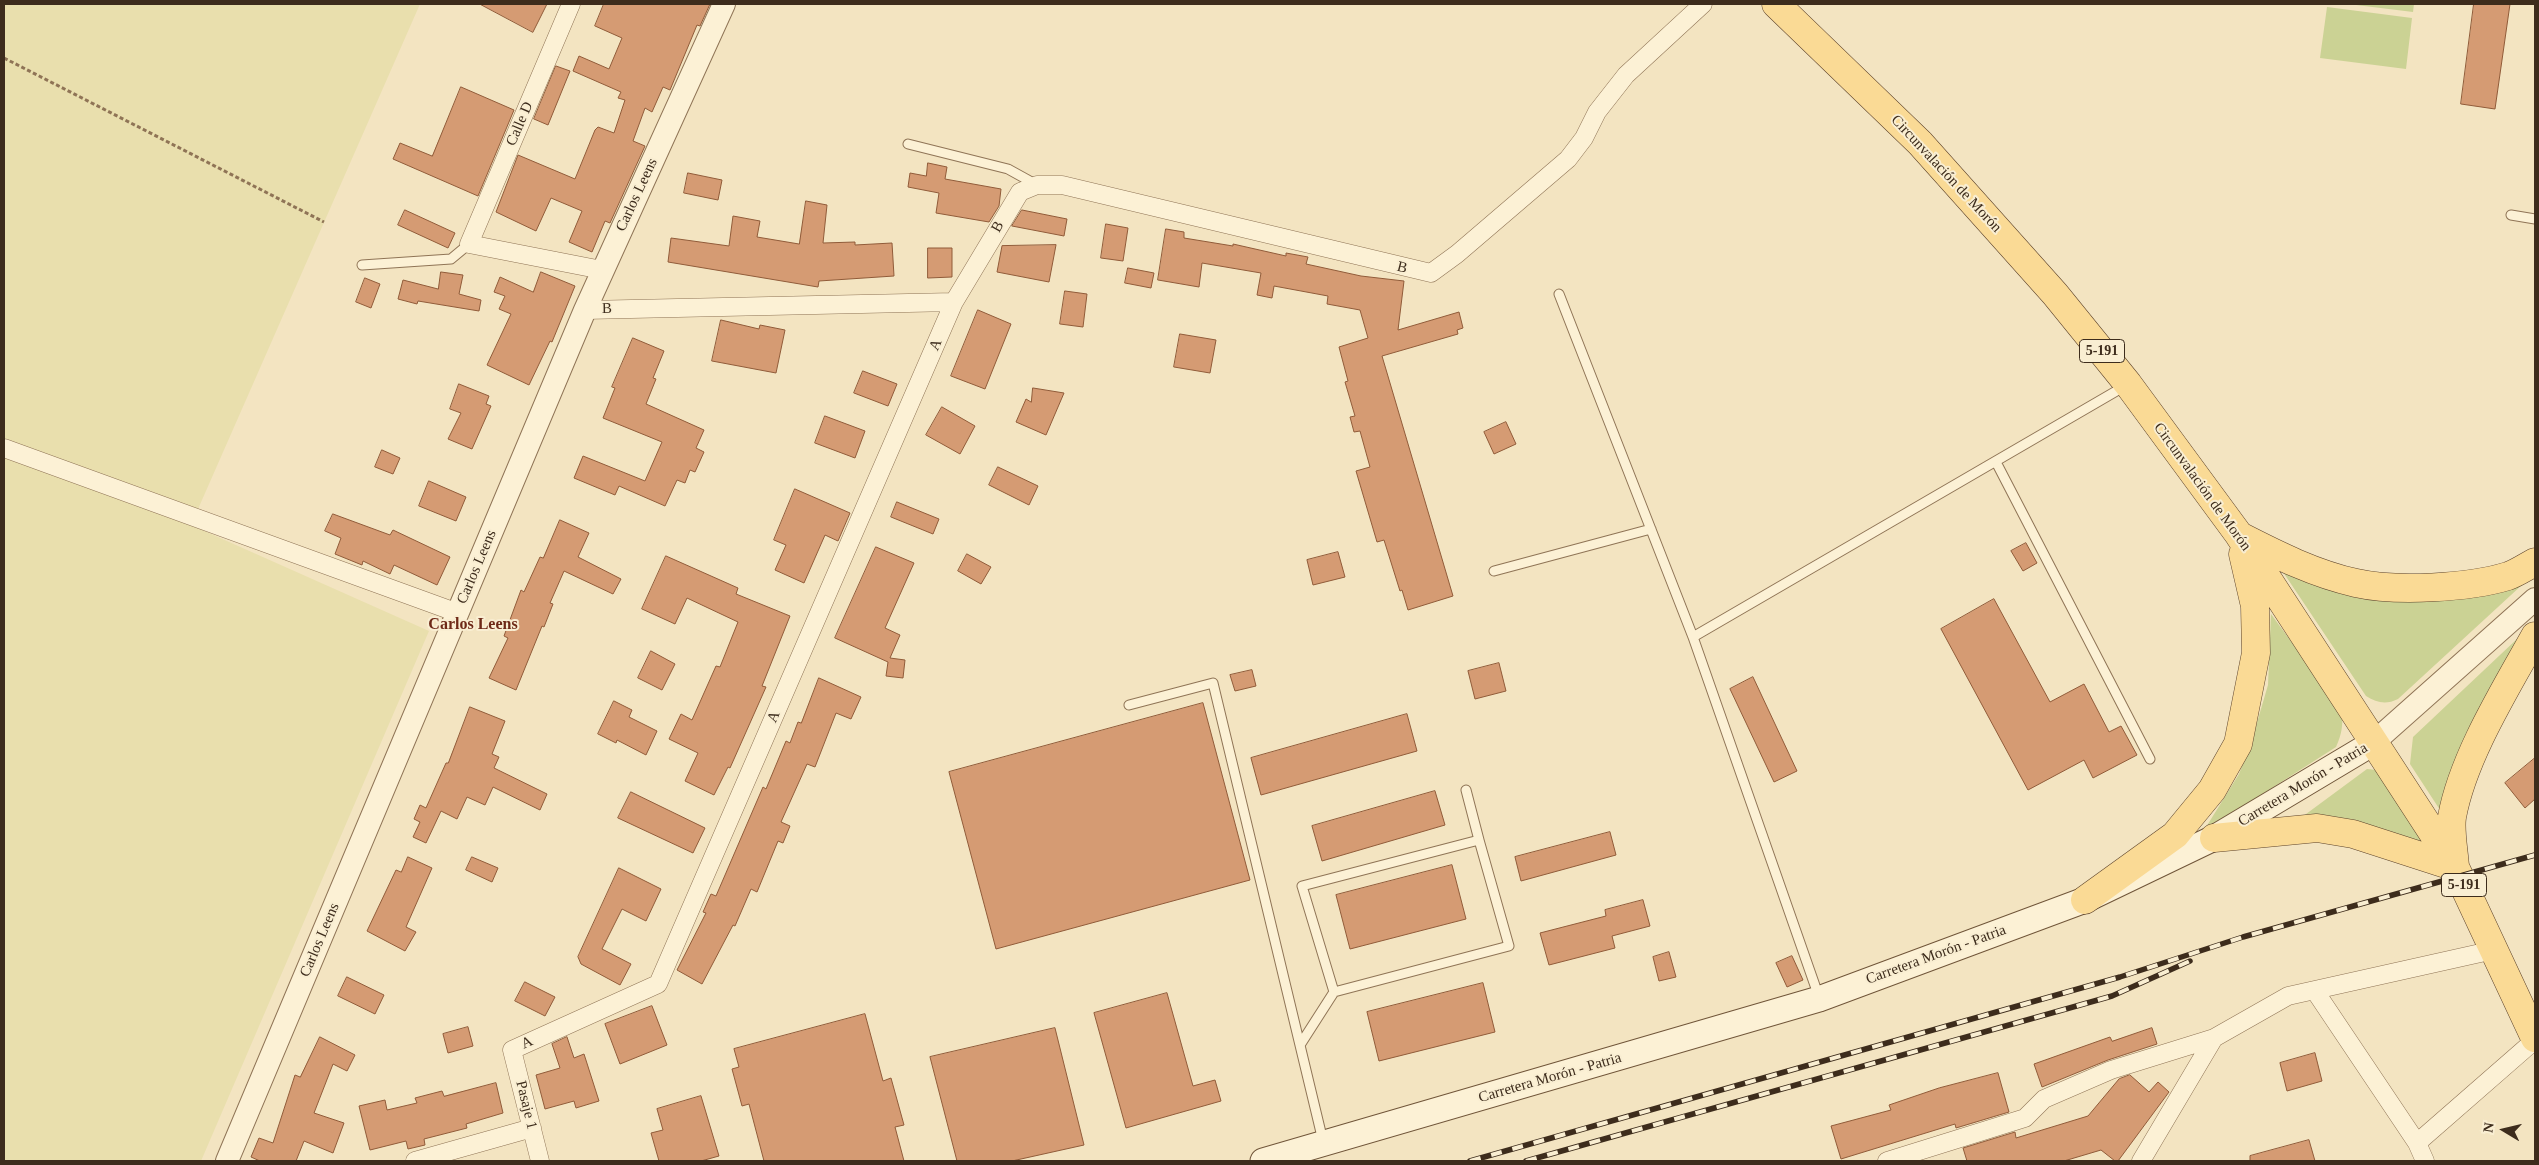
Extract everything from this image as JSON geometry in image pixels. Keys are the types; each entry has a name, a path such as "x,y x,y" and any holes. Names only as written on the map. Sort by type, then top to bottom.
{"main road":[{"name":"Circunvalación de Morón","path":"1776,4 1920,143 2056,294 2128,384 2239,535 2455,867 2535,1039"},
{"path":"2239,535 2282,558 2358,584 2396,587 2448,586 2508,576 2535,562"},
{"path":"2085,900 2175,835 2212,790 2238,744 2256,653 2255,606 2239,535"},
{"path":"2214,838 2317,828 2353,834 2455,867 2452,819 2462,778 2501,697 2535,636"},
{"name":"Carretera Morón - Patria","path":"1263,1161 1819,999 2085,900 2214,838 2373,743"}],"street":[{"name":"Calle D","path":"469,244 572,4"},
{"name":"Carlos Leens","path":"227,1161 584,310 724,4"},
{"name":"B","path":"584,310 954,302 1020,192 1037,185 1062,185 1424,273 1431,273 1568,159 1584,138 1597,112 1626,75 1703,4"},
{"path":"469,244 602,270"},
{"name":"A","path":"512,1050 658,984 954,302"},
{"path":"4,448 458,613"},
{"name":"Carretera Morón - Patria","path":"2373,743 2535,599"},
{"path":"1887,1161 2025,1118 2044,1099 2102,1074 2214,1038 2288,996 2494,950"},
{"path":"2315,991 2417,1143 2425,1161"},
{"path":"2141,1161 2214,1038"},
{"path":"2417,1143 2535,1039"},
{"name":"Pasaje 1","path":"512,1050 540,1161"},
{"path":"415,1161 532,1128"}],"lane":[{"path":"908,144 1008,169 1037,185"},
{"path":"2511,215 2535,219"},
{"path":"362,265 451,259 469,244"},
{"path":"1559,294 1693,637 1819,999"},
{"path":"1693,637 2128,384"},
{"path":"1996,462 2150,759"},
{"path":"1494,571 1651,529"},
{"path":"1129,705 1213,683 1324,1144"},
{"path":"1300,1045 1334,992 1509,946 1466,790"},
{"path":"1334,992 1302,886 1479,840"}],"path":[{"path":"4,58 324,222"}],"shaded area":[{"path":"4,4 420,4 191,525 429,631 201,1161 4,1161"}],"green space":[{"path":"2348,4 2414,4 2413,12"},
{"path":"2327,7 2412,18 2406,69 2320,58"},
{"path":"2279,566 2523,584 2398,699 2382,702 2366,696"},
{"path":"2271,614 2342,711 2340,738 2336,747 2203,832 2239,774 2251,743 2268,685"},
{"path":"2535,622 2442,813 2410,764 2413,737"},
{"path":"2367,769 2377,770 2428,846 2302,817"}],"building":[{"path":"480,4 547,4 533,32"},
{"path":"604,4 710,4 700,26 697,25 670,90 663,87 652,112 645,108 633,141 645,146 610,223 605,221 592,252 569,242 582,211 551,198 536,231 496,212 518,155 575,179 595,130 598,127 614,133 625,100 618,98 621,92 573,71 579,56 609,69 622,38 595,26"},
{"path":"2474,4 2510,4 2495,109 2461,104"},
{"path":"556,66 570,71 548,125 534,119"},
{"path":"461,87 514,110 478,196 393,159 400,143 432,156"},
{"path":"928,163 947,167 945,179 1001,189 999,206 989,222 936,213 939,193 908,187 910,173 926,176"},
{"path":"688,173 722,180 718,200 684,193"},
{"path":"806,201 827,205 823,243 855,242 855,245 892,243 894,276 819,281 818,287 668,262 671,238 729,246 733,216 760,221 757,237 799,244"},
{"path":"405,210 455,233 448,248 398,225"},
{"path":"1022,210 1067,219 1064,236 1012,226"},
{"path":"1106,224 1128,228 1123,261 1101,258"},
{"path":"1166,229 1184,232 1184,238 1233,246 1233,244 1286,256 1286,253 1308,257 1306,264 1361,276 1404,281 1398,330 1459,312 1463,328 1457,330 1458,334 1382,356 1453,596 1408,610 1384,540 1377,542 1356,471 1370,467 1360,431 1354,432 1350,417 1355,416 1345,382 1348,381 1339,347 1368,338 1360,310 1327,304 1328,296 1274,286 1272,298 1257,295 1261,273 1202,263 1199,287 1158,280"},
{"path":"1056,245 1049,282 997,272 1002,246"},
{"path":"928,248 952,248 952,277 928,278"},
{"path":"1128,268 1154,273 1151,288 1125,283"},
{"path":"441,272 463,275 459,294 481,300 479,311 418,301 417,304 398,299 403,280 438,289"},
{"path":"541,272 575,286 552,342 550,341 529,385 487,365 511,314 499,309 505,296 494,292 500,277 533,292"},
{"path":"365,278 380,284 371,308 356,302"},
{"path":"1065,291 1087,294 1083,327 1060,324"},
{"path":"978,310 1011,324 985,389 951,376"},
{"path":"721,320 759,329 760,325 785,330 776,373 712,361"},
{"path":"1180,334 1216,340 1210,373 1174,367"},
{"path":"633,338 664,351 653,378 656,379 646,404 704,430 696,448 704,452 695,472 690,470 685,483 677,480 665,506 619,486 615,495 574,478 583,456 645,481 662,442 603,418 615,388 612,387"},
{"path":"863,371 897,384 888,406 854,393"},
{"path":"459,384 489,396 486,404 491,406 472,449 448,439 461,413 450,409"},
{"path":"1033,388 1064,393 1046,435 1016,422 1026,399 1031,402"},
{"path":"942,407 975,426 960,454 926,435"},
{"path":"825,416 865,431 855,458 815,443"},
{"path":"1506,422 1516,444 1494,454 1484,432"},
{"path":"382,450 400,458 393,474 375,467"},
{"path":"998,467 1038,486 1029,505 989,485"},
{"path":"429,481 466,497 456,521 419,506"},
{"path":"795,489 850,513 838,541 825,535 804,583 775,570 786,545 774,540"},
{"path":"897,502 939,519 933,534 891,517"},
{"path":"333,514 390,535 393,530 450,557 437,585 394,565 390,574 363,561 362,565 335,554 341,538 325,531"},
{"path":"560,520 589,533 578,557 621,579 613,594 564,571 550,603 553,604 544,627 542,626 516,690 489,678 508,638 504,636 521,590 524,592 540,557 543,558"},
{"path":"2026,543 2037,563 2023,571 2011,551"},
{"path":"876,547 914,563 885,628 900,635 890,658 905,660 903,678 886,676 888,662 835,638"},
{"path":"1338,552 1345,577 1313,585 1307,560"},
{"path":"967,554 991,567 981,584 958,571"},
{"path":"666,556 738,588 736,594 790,616 762,686 766,687 730,768 728,767 714,795 685,781 698,753 669,739 681,714 692,720 716,666 720,667 738,622 687,598 675,624 642,609"},
{"path":"1994,599 2050,702 2084,684 2109,732 2121,726 2137,755 2093,778 2084,760 2028,790 1941,629"},
{"path":"651,651 675,664 662,690 638,678"},
{"path":"1499,663 1506,691 1475,699 1468,671"},
{"path":"1252,670 1256,686 1235,691 1230,675"},
{"path":"1753,677 1797,771 1774,782 1730,689"},
{"path":"819,678 861,697 851,719 836,713 815,767 807,764 781,822 790,826 783,843 778,841 757,892 751,889 735,926 733,925 702,984 677,970 706,913 703,912 711,894 716,896 763,787 766,789 786,741 790,743 798,722 801,723"},
{"path":"614,701 632,710 629,717 657,731 646,755 617,740 616,743 598,734"},
{"path":"1203,703 1250,880 996,949 949,772"},
{"path":"470,707 505,721 492,754 499,757 494,768 547,794 540,810 493,787 485,805 467,797 457,819 441,811 426,843 413,837 420,822 414,819 420,805 426,808 446,763 448,763"},
{"path":"1407,714 1417,751 1261,795 1251,758"},
{"path":"2535,758 2535,799 2525,808 2505,783"},
{"path":"1435,791 1445,825 1322,861 1312,826"},
{"path":"631,792 705,828 693,853 618,818"},
{"path":"1610,832 1616,855 1521,881 1515,857"},
{"path":"408,857 432,868 406,927 416,932 405,951 367,931 396,870 401,872"},
{"path":"472,857 498,868 492,882 466,870"},
{"path":"1452,865 1466,919 1350,949 1336,895"},
{"path":"619,868 661,889 646,921 622,909 602,949 631,964 620,985 581,964 578,957"},
{"path":"1643,900 1650,926 1612,936 1615,948 1549,965 1540,933 1606,916 1605,910"},
{"path":"1669,952 1676,977 1659,981 1653,957"},
{"path":"1792,956 1803,980 1787,987 1776,963"},
{"path":"347,977 384,995 375,1014 338,996"},
{"path":"525,982 555,997 545,1016 515,1001"},
{"path":"1483,983 1495,1032 1379,1061 1367,1012"},
{"path":"1167,993 1193,1086 1215,1080 1221,1101 1126,1128 1094,1013"},
{"path":"652,1006 667,1045 620,1064 605,1024"},
{"path":"865,1014 883,1081 891,1078 904,1125 895,1127 904,1161 764,1161 749,1104 742,1106 732,1069 739,1067 734,1049"},
{"path":"468,1027 473,1046 448,1053 443,1034"},
{"path":"1055,1028 1084,1145 1012,1161 957,1161 930,1057"},
{"path":"2152,1028 2157,1044 2108,1060 2042,1087 2034,1064 2110,1037 2112,1041"},
{"path":"320,1037 355,1055 347,1071 333,1064 314,1113 344,1123 333,1153 304,1141 296,1161 260,1161 251,1157 259,1138 273,1143 295,1075 300,1077"},
{"path":"567,1037 574,1058 584,1054 599,1101 576,1108 574,1101 545,1109 536,1075 560,1068 552,1044"},
{"path":"2315,1053 2322,1081 2287,1091 2280,1063"},
{"path":"1998,1073 2009,1112 1956,1128 1955,1124 1841,1159 1831,1126 1891,1110 1889,1105 1939,1088"},
{"path":"2130,1075 2149,1092 2158,1082 2169,1092 2118,1161 2115,1161 2101,1150 2064,1161 1967,1161 1963,1148 2015,1132 2016,1138 2088,1116 2119,1079"},
{"path":"496,1083 503,1113 466,1124 467,1128 424,1139 425,1145 408,1149 406,1141 370,1150 359,1106 385,1100 387,1110 417,1103 415,1098 442,1091 444,1096"},
{"path":"701,1096 719,1156 701,1161 659,1161 651,1133 663,1130 657,1109"},
{"path":"2309,1140 2315,1161 2250,1161 2250,1156"}],"railway":[{"path":"1470,1161 2120,977 2243,937 2535,855"},
{"path":"1526,1161 2112,996 2190,961"}],"district":[{"name":"Carlos Leens","path":"473,625"}]}
